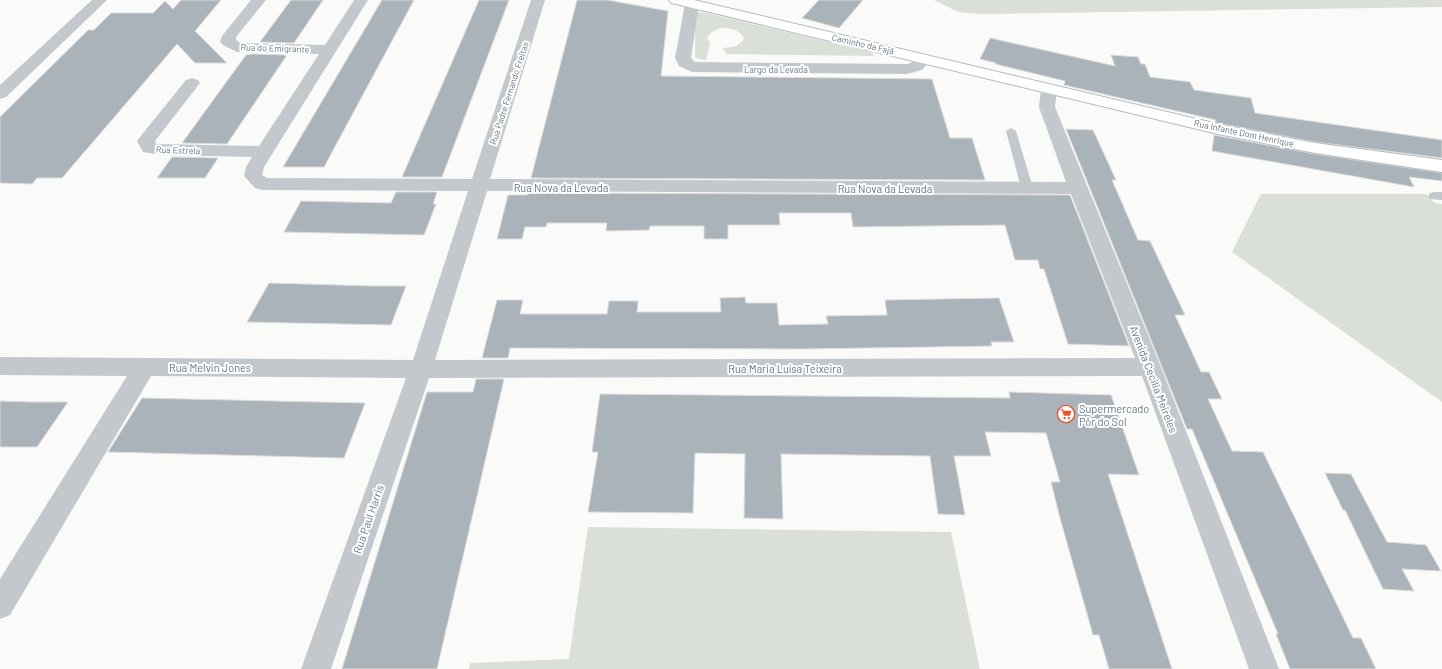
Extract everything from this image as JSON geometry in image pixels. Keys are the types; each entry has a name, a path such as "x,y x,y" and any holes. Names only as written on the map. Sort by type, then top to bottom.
{"street":[{"path":"0,94 100,0"},
{"name":"Rua do Emigrante","path":"259,0 229,36 228,42 237,47 329,50"},
{"name":"Rua Nova da Levada","path":"361,0 255,167 254,176 262,184 1078,188"},
{"name":"Rua Padre Fernando Freitas","path":"421,369 538,0"},
{"name":"Caminho da Fajã","path":"676,0 1049,88"},
{"name":"Largo da Levada","path":"692,4 683,58 685,63 692,67 907,69 916,67 924,58"},
{"name":"Rua Estrela","path":"192,83 146,141 148,148 162,150 265,152"},
{"name":"Rua Infante Dom Henrique","path":"1049,88 1233,132 1315,148 1442,166"},
{"name":"Avenida Cecilia Meireles","path":"1049,88 1047,106 1078,188 1150,367 1264,669"},
{"name":"Rua Melvin Jones","path":"0,366 421,369"},
{"path":"0,605 145,367"},
{"name":"Rua Maria Luísa Teixeira","path":"421,369 1150,367"},
{"name":"Rua Paul Harris","path":"316,669 421,369"}],"lane":[{"path":"1011,131 1027,188"}],"shaded area":[{"path":"934,0 1442,0 1442,7 981,14 958,12"},
{"path":"701,12 871,52 874,56 726,54 723,48 736,46 743,41 744,38 736,31 725,28 714,31 707,39 710,43 706,60 695,58 695,16 696,13"},
{"path":"1261,194 1426,194 1435,203 1442,204 1442,402 1232,252"},
{"path":"588,527 951,532 980,669 469,669 470,663 569,659"}],"building":[{"path":"181,0 221,0 195,31 227,63 195,63 177,44 62,178 37,178 32,184 0,183 0,117 88,30 94,30 111,13 153,13 165,1 173,9"},
{"path":"291,0 323,0 294,43 260,42"},
{"path":"382,0 414,0 324,167 283,167"},
{"path":"479,0 509,0 442,177 402,177"},
{"path":"577,0 607,0 668,11 661,76 932,79 950,138 972,138 985,180 531,178"},
{"path":"819,0 863,0 839,28 802,18"},
{"path":"990,38 1115,66 1111,55 1138,57 1141,64 1145,64 1150,77 1190,82 1194,90 1251,98 1255,113 1442,140 1442,158 1315,142 1218,123 1215,122 1216,120 1064,85 1065,81 980,59"},
{"path":"246,55 287,55 227,144 182,143"},
{"path":"1066,129 1093,130 1116,180 1112,180 1138,240 1150,241 1185,315 1175,315 1201,372 1209,372 1222,399 1208,399 1232,451 1263,452 1353,638 1361,638 1376,669 1290,669 1276,634 1278,634 1192,429 1187,429"},
{"path":"1214,135 1315,154 1442,173 1442,181 1409,177 1414,187 1212,151"},
{"path":"172,157 218,158 205,178 157,178"},
{"path":"396,192 437,192 433,204 436,204 424,235 284,232 301,201 391,203"},
{"path":"528,193 1070,195 1129,346 1068,344 1044,269 1040,269 1038,260 1015,260 1005,225 853,227 851,213 779,213 780,225 728,225 728,239 704,239 704,226 650,226 649,230 606,231 607,223 547,223 546,227 525,227 522,239 497,239 508,195 527,195"},
{"path":"269,283 406,286 391,325 247,322"},
{"path":"745,297 746,303 777,303 779,325 828,324 826,316 887,315 885,300 999,298 1014,342 991,342 992,346 803,349 510,348 508,358 482,358 497,300 523,300 520,314 607,314 609,301 638,301 637,312 721,312 720,298"},
{"path":"476,379 504,379 437,669 342,669 427,392 473,392"},
{"path":"1009,392 1111,395 1139,475 1108,474 1172,669 1109,669 1099,635 1093,635 1060,518 1051,482 1060,482 1046,433 985,432 991,456 954,456 965,515 938,514 930,456 781,454 783,519 744,518 745,454 695,453 693,513 588,512 598,452 592,452 600,394 1010,398"},
{"path":"142,398 365,403 344,458 108,452"},
{"path":"0,401 68,402 37,447 0,447"},
{"path":"1325,473 1351,474 1387,542 1426,545 1441,571 1402,569 1414,591 1383,589 1345,510 1343,510"}],"place":[{"name":"Supermercado Pôr do Sol","path":"1066,414"}]}
